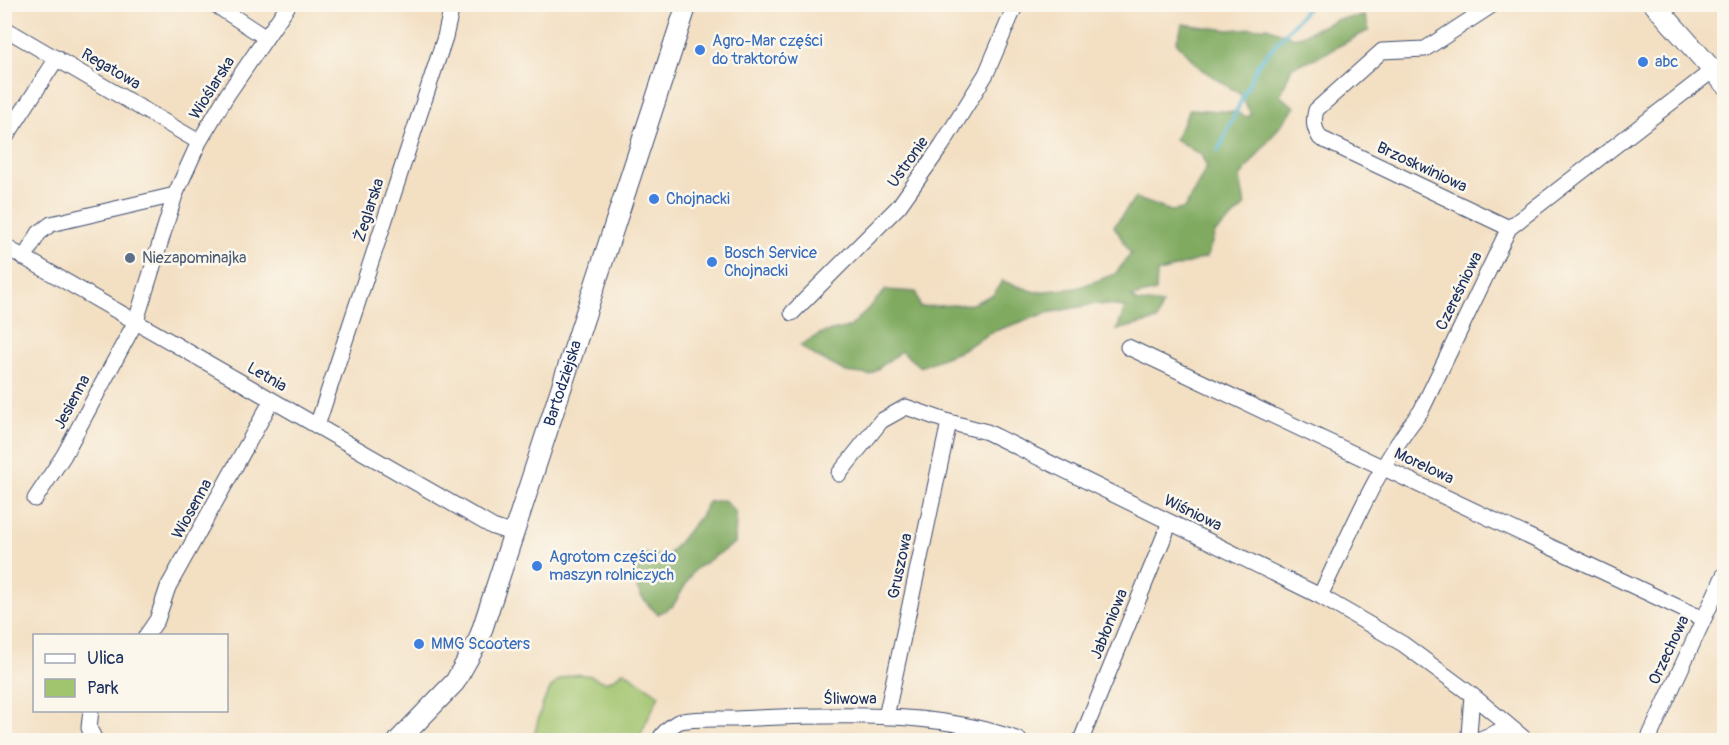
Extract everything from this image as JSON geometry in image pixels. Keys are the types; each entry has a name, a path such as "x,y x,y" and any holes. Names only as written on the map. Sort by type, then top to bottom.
{"street":[{"path":"214,4 266,38"},
{"name":"Wioślarska","path":"136,321 175,195 200,142 227,96 289,4"},
{"name":"Żeglarska","path":"317,426 445,37 450,15 449,4"},
{"name":"Bartodziejska","path":"399,741 450,689 467,663 482,630 687,4"},
{"name":"Ustronie","path":"792,313 899,206 942,145 986,74 1016,4"},
{"name":"Brzoskwiniowa","path":"1494,4 1425,49 1382,51 1316,110 1314,128 1320,138 1509,228"},
{"path":"1654,4 1719,77"},
{"name":"Regatowa","path":"4,28 200,142"},
{"path":"4,140 57,58"},
{"name":"Czereśniowa","path":"1320,596 1382,466 1400,437 1421,411 1509,228 1719,77"},
{"path":"24,258 39,233 51,224 175,195"},
{"name":"Letnia","path":"4,246 493,527 514,534"},
{"name":"Jesienna","path":"35,498 64,455 136,321"},
{"name":"Morelowa","path":"1128,347 1703,619"},
{"name":"Wiosenna","path":"147,634 157,620 168,587 272,400"},
{"name":"Wiśniowa","path":"839,474 881,421 906,406 949,422 987,432 1320,596 1402,644 1472,695 1526,741"},
{"name":"Gruszowa","path":"886,717 949,422"},
{"name":"Jabłoniowa","path":"1081,741 1170,522"},
{"name":"Orzechowa","path":"1648,741 1725,575"},
{"path":"1466,741 1469,735 1472,695"},
{"path":"91,712 89,728 95,741"},
{"name":"Śliwowa","path":"659,741 662,734 680,721 770,717 886,717 958,724 1019,741"},
{"path":"1478,741 1509,727"}],"green space":[{"path":"1365,16 1369,30 1320,56 1292,67 1280,96 1295,107 1240,177 1245,206 1215,233 1207,257 1157,273 1156,291 1132,297 1137,302 1162,304 1157,320 1117,330 1125,307 1095,304 1047,313 992,332 958,352 920,367 901,351 870,375 846,372 810,353 800,345 822,333 850,327 886,290 916,292 920,307 972,304 994,294 1002,281 1036,292 1077,288 1115,274 1131,254 1114,226 1135,198 1171,211 1184,209 1207,167 1201,155 1175,139 1190,109 1235,112 1247,117 1251,114 1240,94 1201,69 1176,42 1183,24 1229,30 1267,27 1295,38 1338,19"},
{"path":"724,500 736,513 735,543 694,570 673,606 658,614 644,600 637,587 636,573 640,553 666,557 699,518 708,502"},
{"path":"624,671 659,695 638,740 533,740 542,705 553,685 572,675 586,675 606,681"}],"waterway":[{"path":"1218,151 1258,64 1311,4"}],"place":[{"name":"Agro-Mar części do traktorów","path":"700,50"},
{"name":"abc","path":"1643,62"},
{"name":"Chojnacki","path":"654,199"},
{"name":"Niezapominajka","path":"130,258"},
{"name":"Bosch Service Chojnacki","path":"712,262"},
{"name":"Agrotom części do maszyn rolniczych","path":"537,566"},
{"name":"MMG Scooters","path":"419,644"}]}
